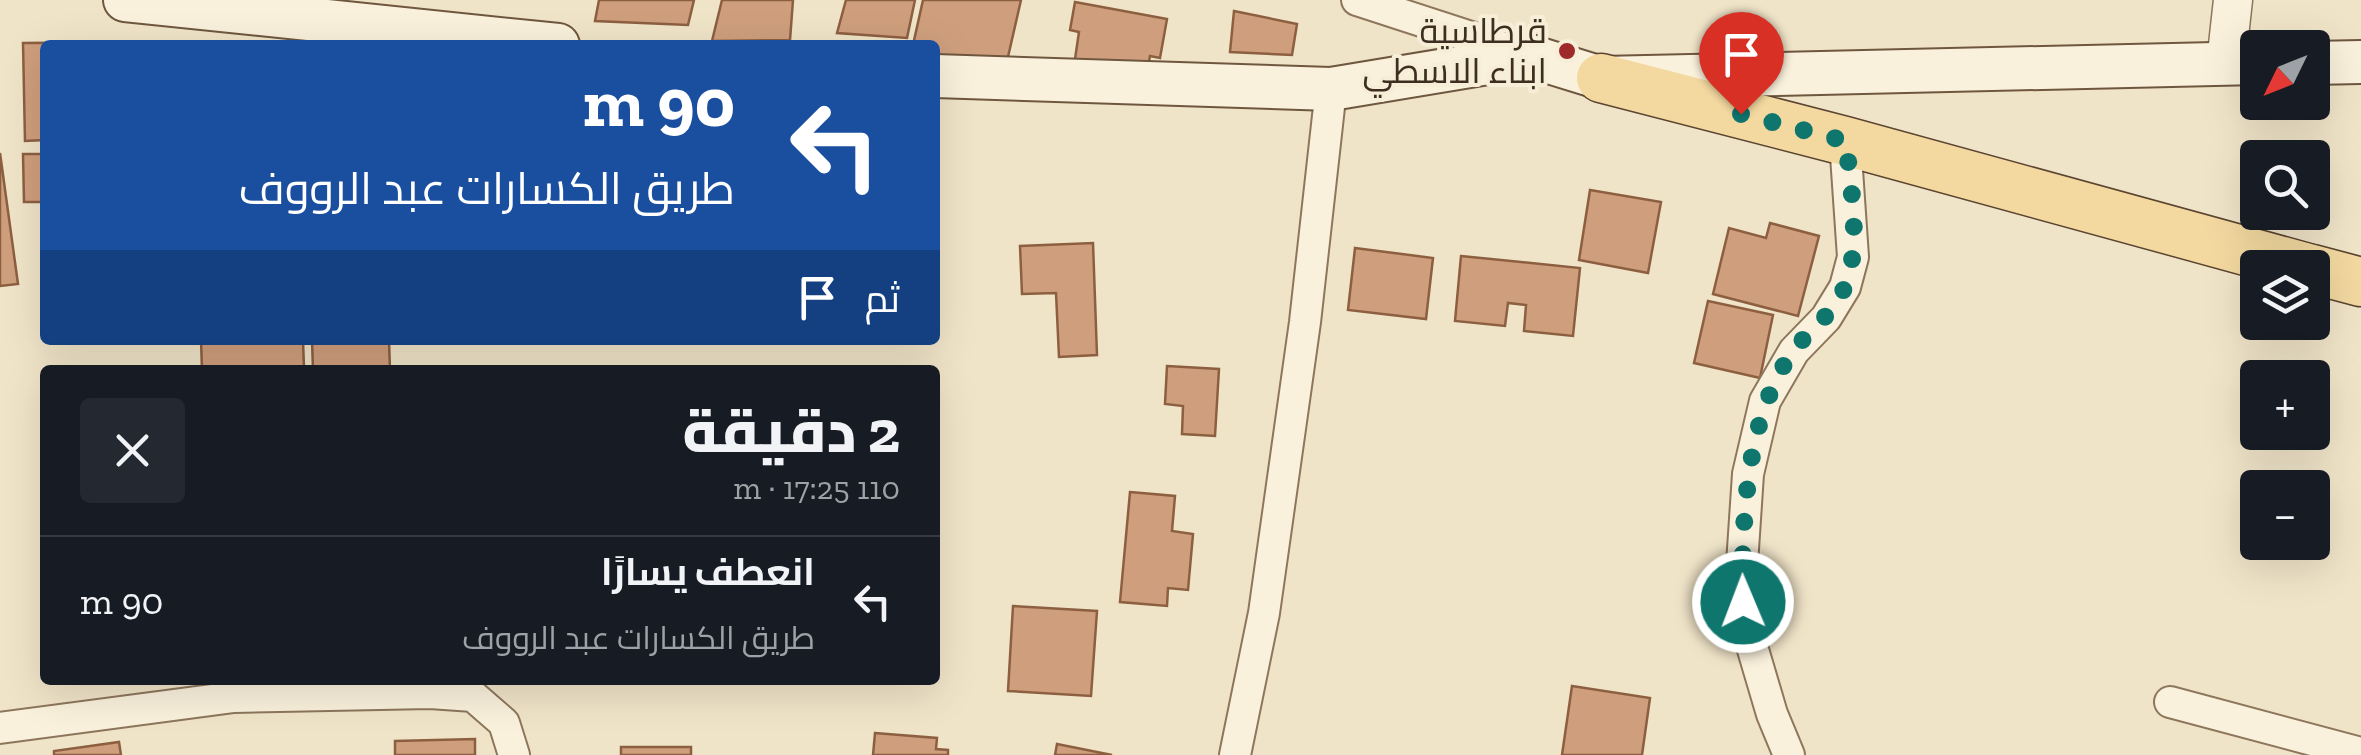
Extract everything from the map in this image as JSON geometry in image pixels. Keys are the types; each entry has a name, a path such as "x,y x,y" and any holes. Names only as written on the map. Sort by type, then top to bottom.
{"main road":[{"path":"125,0 288,8 522,40"},
{"path":"940,76 1331,89 1530,56 2244,250"},
{"path":"2330,63 2361,62"},
{"path":"1601,78 2240,63"},
{"path":"2330,273 2361,282"}],"street":[{"path":"1357,0 1530,56"},
{"path":"2233,0 2240,49"},
{"path":"1234,755 1264,614 1306,322 1331,89"},
{"path":"1789,755 1772,714 1746,626 1741,579 1748,474 1765,401 1794,350 1826,318 1845,287 1853,257 1846,141"},
{"path":"0,728 234,697 430,693 473,696 504,723 514,755"},
{"path":"2170,702 2361,753"}],"building":[{"path":"599,0 694,0 688,25 595,21"},
{"path":"722,0 793,0 790,40 712,40"},
{"path":"846,0 915,0 907,38 837,33"},
{"path":"923,0 1021,0 1005,70 940,68 940,40 914,40"},
{"path":"1075,2 1167,19 1160,58 1150,56 1147,72 1075,59 1079,32 1070,30"},
{"path":"1234,11 1297,24 1292,55 1230,52"},
{"path":"23,43 40,43 40,140 25,141"},
{"path":"0,153 18,284 0,286"},
{"path":"23,154 40,154 40,202 24,202"},
{"path":"1590,190 1661,202 1648,273 1579,260"},
{"path":"1770,223 1819,236 1798,316 1713,294 1729,228 1766,238"},
{"path":"1093,243 1097,355 1059,357 1056,293 1022,294 1020,246"},
{"path":"1355,248 1433,258 1426,319 1348,310"},
{"path":"1461,256 1580,268 1573,336 1524,331 1526,305 1508,303 1505,326 1455,321"},
{"path":"1708,301 1773,315 1760,378 1694,363"},
{"path":"201,345 303,345 304,365 202,365"},
{"path":"312,345 389,345 390,365 313,365"},
{"path":"1167,366 1219,369 1215,436 1182,434 1183,406 1165,404"},
{"path":"1130,492 1175,496 1172,531 1193,534 1188,590 1168,588 1167,606 1120,602"},
{"path":"1013,606 1097,611 1091,696 1008,691"},
{"path":"1572,686 1650,698 1642,755 1562,755"},
{"path":"875,733 937,738 936,749 948,750 948,755 873,755"},
{"path":"475,739 475,755 395,755 395,741"},
{"path":"119,742 121,755 54,755 54,751"},
{"path":"1057,744 1112,755 1055,755"},
{"path":"621,747 691,747 691,755 621,755"}],"place":[{"name":"قرطاسية ابناء الاسطي","path":"1567,51"}],"route":[{"path":"1741,114 1846,141 1853,257 1845,287 1826,318 1794,350 1765,401 1748,474 1743,602"}]}
